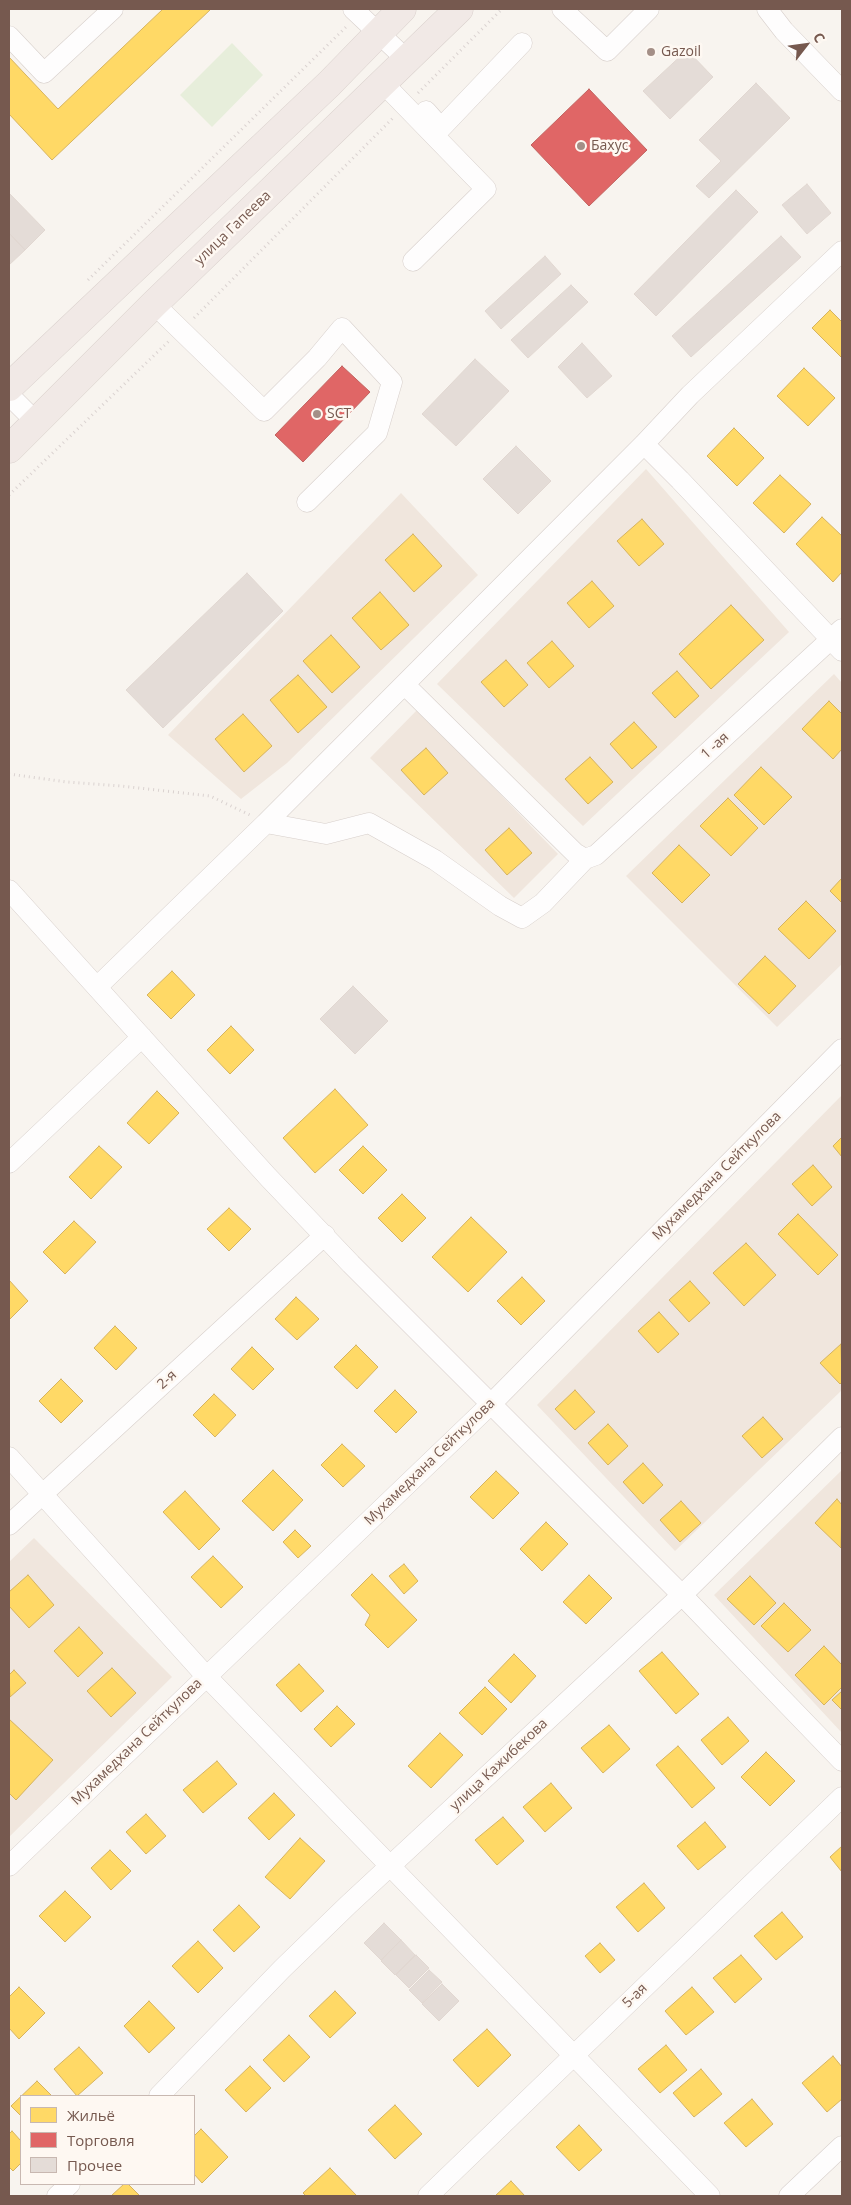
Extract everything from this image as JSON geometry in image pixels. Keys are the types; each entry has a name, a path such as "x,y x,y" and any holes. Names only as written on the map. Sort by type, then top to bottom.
{"highway":[{"path":"9,387 329,84 402,9"},
{"name":"улица Гапеева","path":"9,449 154,304 459,9"}],"street":[{"path":"9,36 44,73 113,9"},
{"path":"562,9 607,51 650,9"},
{"path":"767,9 784,31 842,91"},
{"path":"356,11 378,32 394,73 486,189 414,261"},
{"path":"394,73 441,128 522,43"},
{"path":"97,987 405,685 644,444 690,395 842,251"},
{"path":"154,304 264,411 317,358 342,328 392,382 377,434 307,502"},
{"path":"9,395 36,422"},
{"path":"644,444 839,640"},
{"name":"1 -ая","path":"266,823 326,834 369,823 435,860 500,906 522,918 544,903 585,859 596,855 839,640"},
{"path":"405,685 574,853 585,859"},
{"path":"9,890 268,1177 351,1264 492,1403 842,1760"},
{"path":"9,1163 142,1037"},
{"name":"Мухамедхана Сейткулова","path":"9,1866 492,1403 842,1049"},
{"name":"2-я","path":"9,1525 325,1235"},
{"name":"улица Кажибекова","path":"160,2095 282,1970 390,1866 682,1595 842,1437"},
{"path":"9,1457 43,1492 206,1676 710,2196"},
{"name":"5-ая","path":"428,2196 842,1797"},
{"path":"789,2196 842,2146"},
{"path":"57,2196 69,2185"}],"path":[{"path":"411,100 502,9"},
{"path":"86,282 356,11"},
{"path":"194,318 397,114"},
{"path":"9,495 172,339"},
{"path":"9,774 210,796 266,823"}],"shaded area":[{"path":"646,469 789,632 583,826 437,684"},
{"path":"401,493 478,575 287,763 241,799 168,735"},
{"path":"834,674 842,683 842,964 777,1027 626,876"},
{"path":"418,709 558,854 514,898 370,758"},
{"path":"842,1095 842,1390 675,1551 537,1405"},
{"path":"842,1470 842,1733 714,1595"},
{"path":"34,1538 172,1677 9,1837 9,1562"}],"green space":[{"path":"232,43 263,75 212,127 180,95"}],"building: Жильё":[{"path":"163,9 211,9 52,160 9,114 9,57 58,109"},
{"path":"830,310 842,322 842,358 812,328"},
{"path":"804,368 835,398 808,426 777,396"},
{"path":"734,428 764,458 737,486 707,456"},
{"path":"780,475 811,504 784,533 753,503"},
{"path":"822,517 842,536 842,572 833,582 796,544"},
{"path":"642,519 664,544 639,566 617,541"},
{"path":"413,534 442,566 414,592 385,560"},
{"path":"592,581 614,606 589,628 567,603"},
{"path":"380,592 409,625 381,650 352,618"},
{"path":"731,605 764,640 711,689 679,654"},
{"path":"331,635 360,667 332,693 303,661"},
{"path":"552,641 574,666 549,688 527,663"},
{"path":"506,660 528,685 504,707 481,682"},
{"path":"677,671 699,696 675,718 652,693"},
{"path":"298,675 327,707 298,733 270,700"},
{"path":"829,701 842,714 842,749 833,759 802,729"},
{"path":"243,714 272,746 244,772 215,739"},
{"path":"634,722 657,747 632,769 610,744"},
{"path":"426,748 448,773 424,795 401,770"},
{"path":"590,757 613,782 588,804 565,779"},
{"path":"761,767 792,797 764,825 734,795"},
{"path":"728,798 758,828 731,856 700,826"},
{"path":"509,828 532,853 507,875 485,850"},
{"path":"679,845 710,875 682,903 652,873"},
{"path":"842,878 842,903 830,891"},
{"path":"806,901 836,931 809,959 778,929"},
{"path":"765,956 796,986 769,1014 738,984"},
{"path":"172,971 195,995 171,1019 147,995"},
{"path":"231,1026 254,1050 230,1074 207,1050"},
{"path":"335,1089 368,1125 315,1173 283,1138"},
{"path":"157,1091 179,1113 149,1144 127,1123"},
{"path":"842,1137 842,1157 833,1146"},
{"path":"99,1146 122,1167 91,1199 69,1177"},
{"path":"363,1146 387,1170 363,1194 339,1170"},
{"path":"813,1165 832,1187 812,1206 792,1184"},
{"path":"402,1194 426,1218 402,1242 378,1218"},
{"path":"229,1208 251,1229 229,1251 207,1229"},
{"path":"798,1214 838,1255 818,1275 778,1234"},
{"path":"471,1217 507,1252 468,1292 432,1257"},
{"path":"74,1221 96,1242 65,1274 43,1252"},
{"path":"746,1243 776,1275 744,1306 713,1273"},
{"path":"522,1277 545,1301 521,1325 497,1301"},
{"path":"9,1280 28,1301 9,1320"},
{"path":"690,1281 710,1303 689,1322 669,1300"},
{"path":"296,1297 319,1319 297,1340 275,1319"},
{"path":"659,1312 679,1334 658,1353 638,1331"},
{"path":"115,1326 137,1348 116,1370 94,1348"},
{"path":"841,1344 842,1382 840,1384 820,1363"},
{"path":"356,1345 378,1367 357,1389 334,1367"},
{"path":"252,1347 274,1369 253,1390 231,1369"},
{"path":"61,1379 83,1401 61,1423 39,1401"},
{"path":"395,1390 417,1412 396,1433 374,1411"},
{"path":"575,1390 595,1412 575,1430 555,1409"},
{"path":"214,1394 236,1415 215,1437 193,1415"},
{"path":"763,1417 783,1439 762,1458 742,1436"},
{"path":"608,1424 628,1446 608,1465 588,1443"},
{"path":"342,1444 365,1466 343,1487 321,1465"},
{"path":"643,1463 663,1485 643,1504 623,1482"},
{"path":"273,1470 303,1500 273,1531 242,1501"},
{"path":"496,1471 519,1493 493,1519 470,1497"},
{"path":"185,1491 220,1529 199,1550 163,1512"},
{"path":"837,1499 842,1505 841,1548 815,1523"},
{"path":"681,1501 701,1523 680,1542 660,1520"},
{"path":"546,1522 568,1544 542,1571 520,1549"},
{"path":"295,1530 311,1546 298,1558 283,1542"},
{"path":"213,1556 243,1587 221,1608 191,1577"},
{"path":"404,1564 418,1581 404,1594 389,1576"},
{"path":"372,1574 417,1620 388,1648 365,1625 370,1615 351,1595"},
{"path":"28,1575 54,1605 29,1628 9,1606 9,1592"},
{"path":"589,1575 612,1598 586,1624 563,1602"},
{"path":"750,1576 776,1603 754,1625 727,1599"},
{"path":"784,1603 811,1630 788,1652 761,1626"},
{"path":"79,1627 103,1653 78,1677 54,1651"},
{"path":"824,1646 842,1665 842,1687 824,1705 795,1675"},
{"path":"662,1652 699,1694 676,1714 639,1671"},
{"path":"514,1654 536,1676 511,1703 488,1681"},
{"path":"299,1664 324,1691 301,1712 276,1685"},
{"path":"112,1668 136,1693 111,1717 87,1691"},
{"path":"14,1670 26,1683 10,1697 9,1675"},
{"path":"485,1687 507,1709 482,1735 459,1713"},
{"path":"842,1691 842,1710 832,1700"},
{"path":"337,1706 355,1724 331,1747 314,1729"},
{"path":"728,1717 749,1741 722,1765 701,1740"},
{"path":"9,1719 53,1760 16,1800 9,1793"},
{"path":"609,1725 630,1749 603,1773 581,1748"},
{"path":"440,1733 463,1755 431,1788 408,1766"},
{"path":"678,1746 715,1788 692,1808 656,1765"},
{"path":"766,1752 795,1781 770,1806 741,1777"},
{"path":"217,1761 237,1784 203,1813 183,1790"},
{"path":"551,1783 572,1808 545,1832 523,1807"},
{"path":"274,1793 295,1815 269,1840 248,1818"},
{"path":"146,1814 166,1836 146,1854 126,1832"},
{"path":"503,1817 524,1841 497,1865 475,1840"},
{"path":"705,1822 726,1847 698,1870 677,1846"},
{"path":"300,1838 325,1861 290,1899 265,1877"},
{"path":"842,1846 842,1872 830,1857"},
{"path":"110,1850 131,1871 111,1890 91,1868"},
{"path":"644,1883 665,1908 638,1932 616,1907"},
{"path":"65,1891 91,1917 65,1942 39,1916"},
{"path":"239,1905 260,1927 234,1952 213,1930"},
{"path":"782,1912 803,1937 776,1960 754,1936"},
{"path":"198,1941 223,1968 198,1993 172,1966"},
{"path":"600,1943 615,1960 600,1973 585,1956"},
{"path":"741,1955 762,1979 735,2003 713,1978"},
{"path":"19,1987 45,2013 19,2039 9,2028 9,1997"},
{"path":"692,1987 714,2012 686,2035 665,2011"},
{"path":"335,1991 356,2013 330,2038 309,2016"},
{"path":"149,2001 175,2028 149,2053 124,2026"},
{"path":"487,2029 511,2055 478,2087 453,2060"},
{"path":"289,2035 310,2057 284,2082 263,2060"},
{"path":"666,2045 687,2070 660,2093 638,2069"},
{"path":"79,2047 103,2073 76,2095 54,2069"},
{"path":"833,2056 842,2067 842,2099 827,2112 802,2083"},
{"path":"250,2066 271,2088 246,2112 225,2090"},
{"path":"701,2069 722,2094 694,2117 673,2093"},
{"path":"37,2081 51,2095 22,2095"},
{"path":"20,2097 20,2115 11,2106"},
{"path":"752,2099 773,2124 746,2147 724,2123"},
{"path":"395,2105 422,2134 395,2159 368,2130"},
{"path":"579,2125 602,2150 579,2171 556,2147"},
{"path":"201,2129 228,2157 202,2183 195,2175 195,2135"},
{"path":"12,2131 20,2140 20,2164 13,2171 9,2167 9,2134"},
{"path":"330,2168 357,2196 306,2196 303,2193"},
{"path":"511,2181 525,2196 495,2196"},
{"path":"123,2185 129,2185 140,2196 111,2196"}],"building: Торговля":[{"path":"589,89 647,150 589,206 531,145"},
{"path":"342,366 370,392 303,462 275,435"}],"building: Прочее":[{"path":"687,50 713,77 670,119 643,91"},
{"path":"756,83 790,118 709,198 696,186 721,161 699,140"},
{"path":"807,184 831,213 807,234 782,205"},
{"path":"736,190 758,212 656,316 634,294"},
{"path":"9,193 45,230 25,250 9,233"},
{"path":"9,233 25,250 9,265"},
{"path":"781,236 801,257 691,357 672,336"},
{"path":"545,256 561,274 501,329 485,311"},
{"path":"571,285 588,302 528,358 511,340"},
{"path":"582,343 612,376 587,398 558,367"},
{"path":"475,359 509,391 456,446 422,414"},
{"path":"516,446 551,481 518,514 483,479"},
{"path":"247,573 283,611 163,728 126,690"},
{"path":"353,986 388,1021 355,1054 320,1019"},
{"path":"384,1923 401,1940 381,1960 364,1943"},
{"path":"401,1940 415,1955 395,1975 381,1961"},
{"path":"416,1955 429,1968 409,1988 396,1975"},
{"path":"429,1970 442,1982 422,2003 409,1990"},
{"path":"442,1984 459,2001 439,2021 422,2004"}],"place":[{"name":"Gazoil","path":"651,52"},
{"name":"Бахус","path":"581,146"},
{"name":"SCT","path":"317,414"}]}
